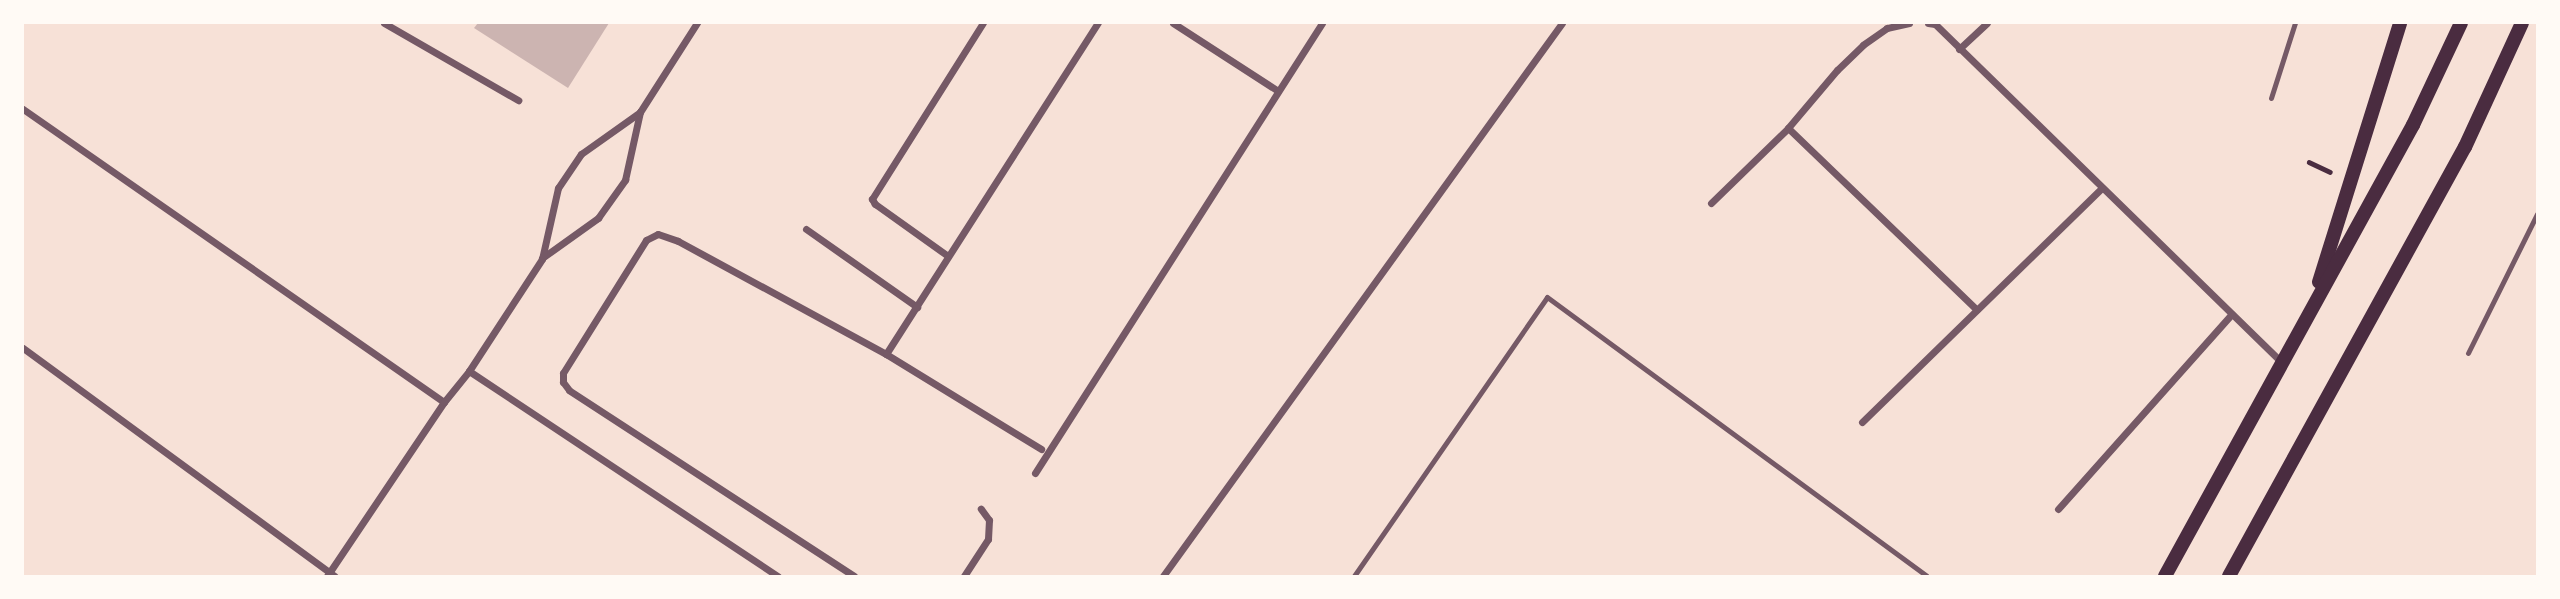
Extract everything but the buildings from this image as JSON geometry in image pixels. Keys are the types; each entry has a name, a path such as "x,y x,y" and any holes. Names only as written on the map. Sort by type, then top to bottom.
{"main road":[{"path":"2311,310 2400,23"},
{"path":"2165,576 2413,125 2461,23"},
{"path":"2229,576 2465,147 2522,23"}],"street":[{"path":"542,259 598,218 625,180 640,112 697,23"},
{"path":"948,256 875,205 872,199 982,23"},
{"path":"886,354 1098,23"},
{"path":"1173,23 1278,91"},
{"path":"1035,473 1322,23"},
{"path":"1163,576 1562,23"},
{"path":"1711,203 1788,128 1837,70 1863,45 1887,28 1909,23"},
{"path":"1928,23 1935,24 2282,363"},
{"path":"1959,50 1987,23"},
{"path":"387,24 518,100"},
{"path":"23,109 444,401"},
{"path":"23,348 330,575 444,401 469,371 542,259 558,188 581,154 640,112"},
{"path":"1788,128 1977,310"},
{"path":"1862,422 2102,188"},
{"path":"806,229 917,307"},
{"path":"854,576 569,390 563,382 563,373 646,240 658,234 678,241 886,354 1041,449"},
{"path":"2058,509 2232,314"},
{"path":"469,371 778,576"},
{"path":"964,576 988,540 989,520 981,509"}],"lane":[{"path":"2271,98 2295,23"},
{"path":"2468,353 2537,214"},
{"path":"1354,576 1547,297 1927,576"}]}
